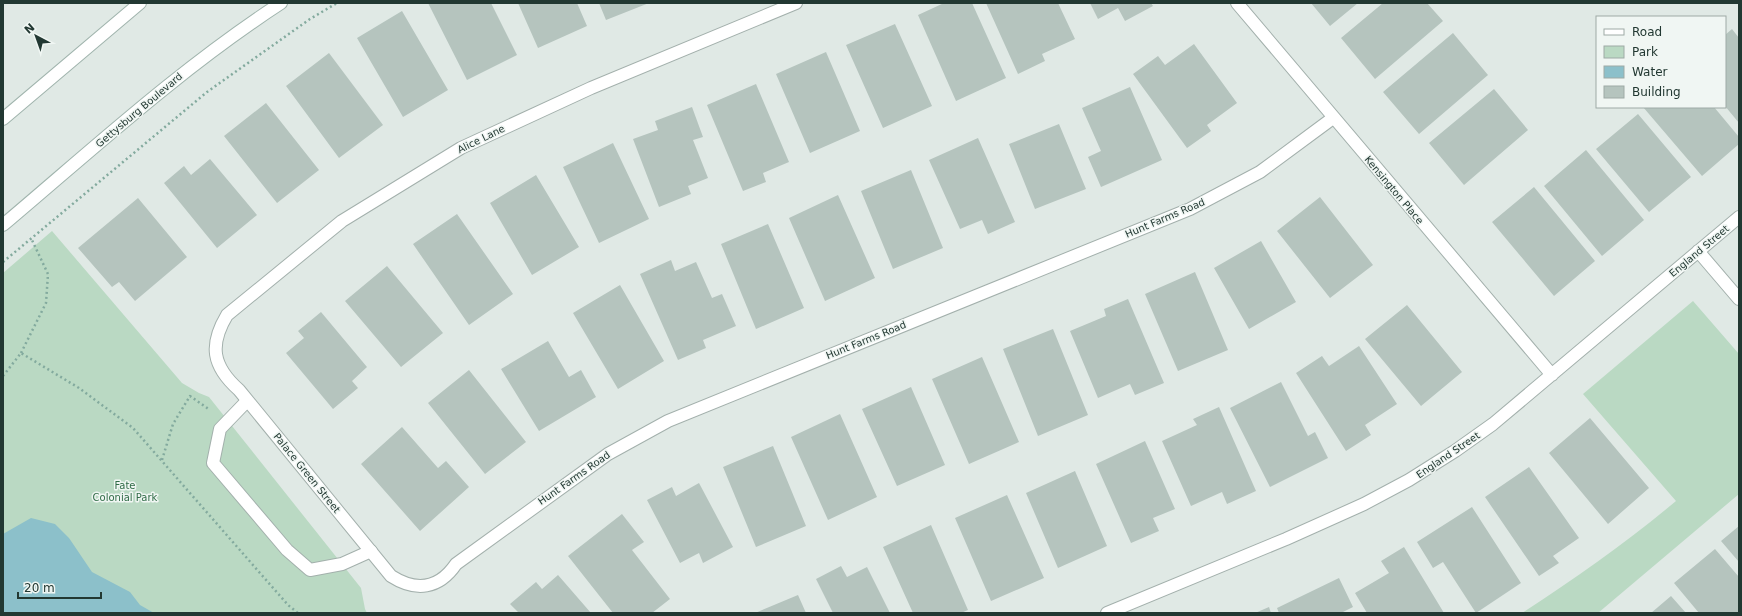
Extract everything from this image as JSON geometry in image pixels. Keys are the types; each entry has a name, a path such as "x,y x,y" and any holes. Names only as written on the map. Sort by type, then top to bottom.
{"street":[{"path":"3,119 140,3"},
{"name":"Gettysburg Boulevard","path":"3,225 164,89 224,42 281,3"},
{"name":"Alice Lane","path":"216,346 218,330 228,315 336,225 461,148 590,88 796,3"},
{"name":"Kensington Place","path":"1237,3 1552,375"},
{"name":"Hunt Farms Road","path":"414,586 426,586 438,582 449,574 456,564 568,482 608,454 668,421 1190,209 1260,172 1333,118"},
{"name":"England Street","path":"1108,613 1293,536 1364,504 1409,480 1462,446 1552,375 1739,217"},
{"path":"1698,251 1739,299"},
{"name":"Palace Green Street","path":"216,346 218,364 226,379 247,401 391,576 402,583 414,586"},
{"path":"247,401 220,429 213,463 287,550 310,570 342,564 371,552"}],"path":[{"path":"3,262 207,92 310,19 337,3"},
{"path":"3,376 21,353 46,303 48,274 31,238"},
{"path":"21,353 79,388 133,428 288,605 298,613"},
{"path":"162,460 173,424 190,396 226,423"}],"green space":[{"name":"Fate Colonial Park","path":"52,231 182,383 209,397 361,588 367,613 3,613 3,273"},
{"path":"1693,301 1739,354 1739,494 1598,613 1522,613 1601,559 1676,501 1583,394"}],"water":[{"path":"31,518 55,524 69,538 92,572 130,592 140,605 154,613 3,613 3,534"}],"building":[{"path":"428,3 491,3 517,55 467,80"},
{"path":"518,3 577,3 587,26 538,48"},
{"path":"599,3 649,3 606,20"},
{"path":"944,3 972,3 1006,78 956,101 918,15"},
{"path":"986,3 1058,3 1075,39 1042,54 1045,61 1018,74"},
{"path":"1090,3 1151,3 1153,6 1125,21 1118,8 1098,19"},
{"path":"1311,3 1358,3 1330,26"},
{"path":"1383,3 1427,3 1443,21 1375,79 1341,38"},
{"path":"402,11 448,90 403,117 357,38"},
{"path":"895,24 932,106 883,128 846,45"},
{"path":"1732,29 1739,38 1739,123 1726,107 1726,34"},
{"path":"1453,33 1488,75 1419,134 1383,92"},
{"path":"1194,44 1237,103 1207,125 1211,131 1187,148 1133,74 1158,56 1165,65"},
{"path":"826,52 860,131 810,153 776,74"},
{"path":"329,53 383,125 339,158 286,86"},
{"path":"756,84 789,162 763,173 766,182 743,191 707,105"},
{"path":"1130,87 1162,160 1101,187 1088,157 1101,151 1082,108"},
{"path":"1494,89 1528,130 1464,185 1429,143"},
{"path":"266,103 319,170 277,203 224,136"},
{"path":"692,107 703,137 693,140 708,178 688,186 691,194 659,207 633,139 658,130 655,121"},
{"path":"1644,108 1715,108 1739,137 1739,144 1702,176"},
{"path":"1638,114 1691,177 1649,212 1596,149"},
{"path":"1059,124 1086,189 1035,209 1009,144"},
{"path":"978,138 1015,222 988,234 982,220 960,229 929,160"},
{"path":"613,143 649,219 599,243 563,167"},
{"path":"1586,150 1644,220 1602,256 1544,186"},
{"path":"210,159 257,215 217,248 164,183 184,166 191,175"},
{"path":"911,170 943,248 893,269 861,191"},
{"path":"536,175 579,247 532,275 490,203"},
{"path":"1534,187 1595,261 1554,296 1492,222"},
{"path":"838,195 875,278 825,301 789,218"},
{"path":"1320,197 1373,265 1330,298 1277,231"},
{"path":"138,198 187,257 135,301 119,282 112,287 78,248"},
{"path":"457,214 513,294 469,325 413,244"},
{"path":"768,224 804,308 756,329 721,244"},
{"path":"1261,241 1296,302 1249,329 1214,268"},
{"path":"671,260 675,271 696,262 712,298 722,294 736,326 703,340 706,348 678,360 640,274"},
{"path":"387,266 443,333 401,367 345,301"},
{"path":"1195,272 1228,350 1178,371 1145,294"},
{"path":"620,285 664,361 618,389 573,313"},
{"path":"1128,299 1164,383 1135,395 1130,384 1098,398 1070,331 1106,316 1104,309"},
{"path":"1407,305 1462,372 1421,406 1365,339"},
{"path":"321,312 367,367 352,381 358,388 333,409 286,353 304,338 298,331"},
{"path":"1053,329 1088,415 1038,436 1003,349"},
{"path":"548,341 569,377 581,370 596,397 539,431 501,369"},
{"path":"1359,346 1397,404 1365,425 1371,435 1346,451 1296,373 1322,356 1329,366"},
{"path":"982,357 1019,442 969,464 932,379"},
{"path":"469,370 526,442 485,474 428,403"},
{"path":"1281,382 1308,436 1315,432 1328,458 1270,487 1230,408"},
{"path":"911,387 945,465 897,486 862,409"},
{"path":"1219,407 1256,491 1227,504 1222,492 1191,506 1162,441 1197,425 1193,419"},
{"path":"840,414 877,497 828,520 791,437"},
{"path":"1590,418 1649,488 1608,524 1549,453"},
{"path":"402,427 438,468 446,461 469,487 420,531 361,464"},
{"path":"1145,441 1175,509 1153,518 1159,531 1131,543 1096,464"},
{"path":"773,446 806,526 756,547 723,467"},
{"path":"1529,467 1579,538 1553,556 1559,563 1539,576 1485,497"},
{"path":"1075,471 1107,546 1058,568 1026,493"},
{"path":"699,483 733,547 703,563 699,553 680,563 647,500 672,487 676,496"},
{"path":"1007,495 1044,578 991,601 955,518"},
{"path":"1472,507 1521,583 1476,613 1443,562 1433,568 1417,542"},
{"path":"622,514 644,542 632,550 670,599 652,613 613,613 568,556"},
{"path":"931,525 968,610 961,613 913,613 883,547"},
{"path":"1739,526 1739,562 1721,541"},
{"path":"1404,547 1444,613 1367,613 1355,593 1389,573 1381,561"},
{"path":"1715,549 1739,577 1739,613 1699,613 1674,583"},
{"path":"841,566 847,577 867,567 890,613 833,613 816,579"},
{"path":"558,575 591,613 519,613 510,604 536,582 542,589"},
{"path":"1339,578 1353,607 1341,613 1279,613 1277,608"},
{"path":"798,595 806,613 755,613"},
{"path":"1671,596 1686,613 1651,613"},
{"path":"1269,607 1271,613 1255,613"}]}
